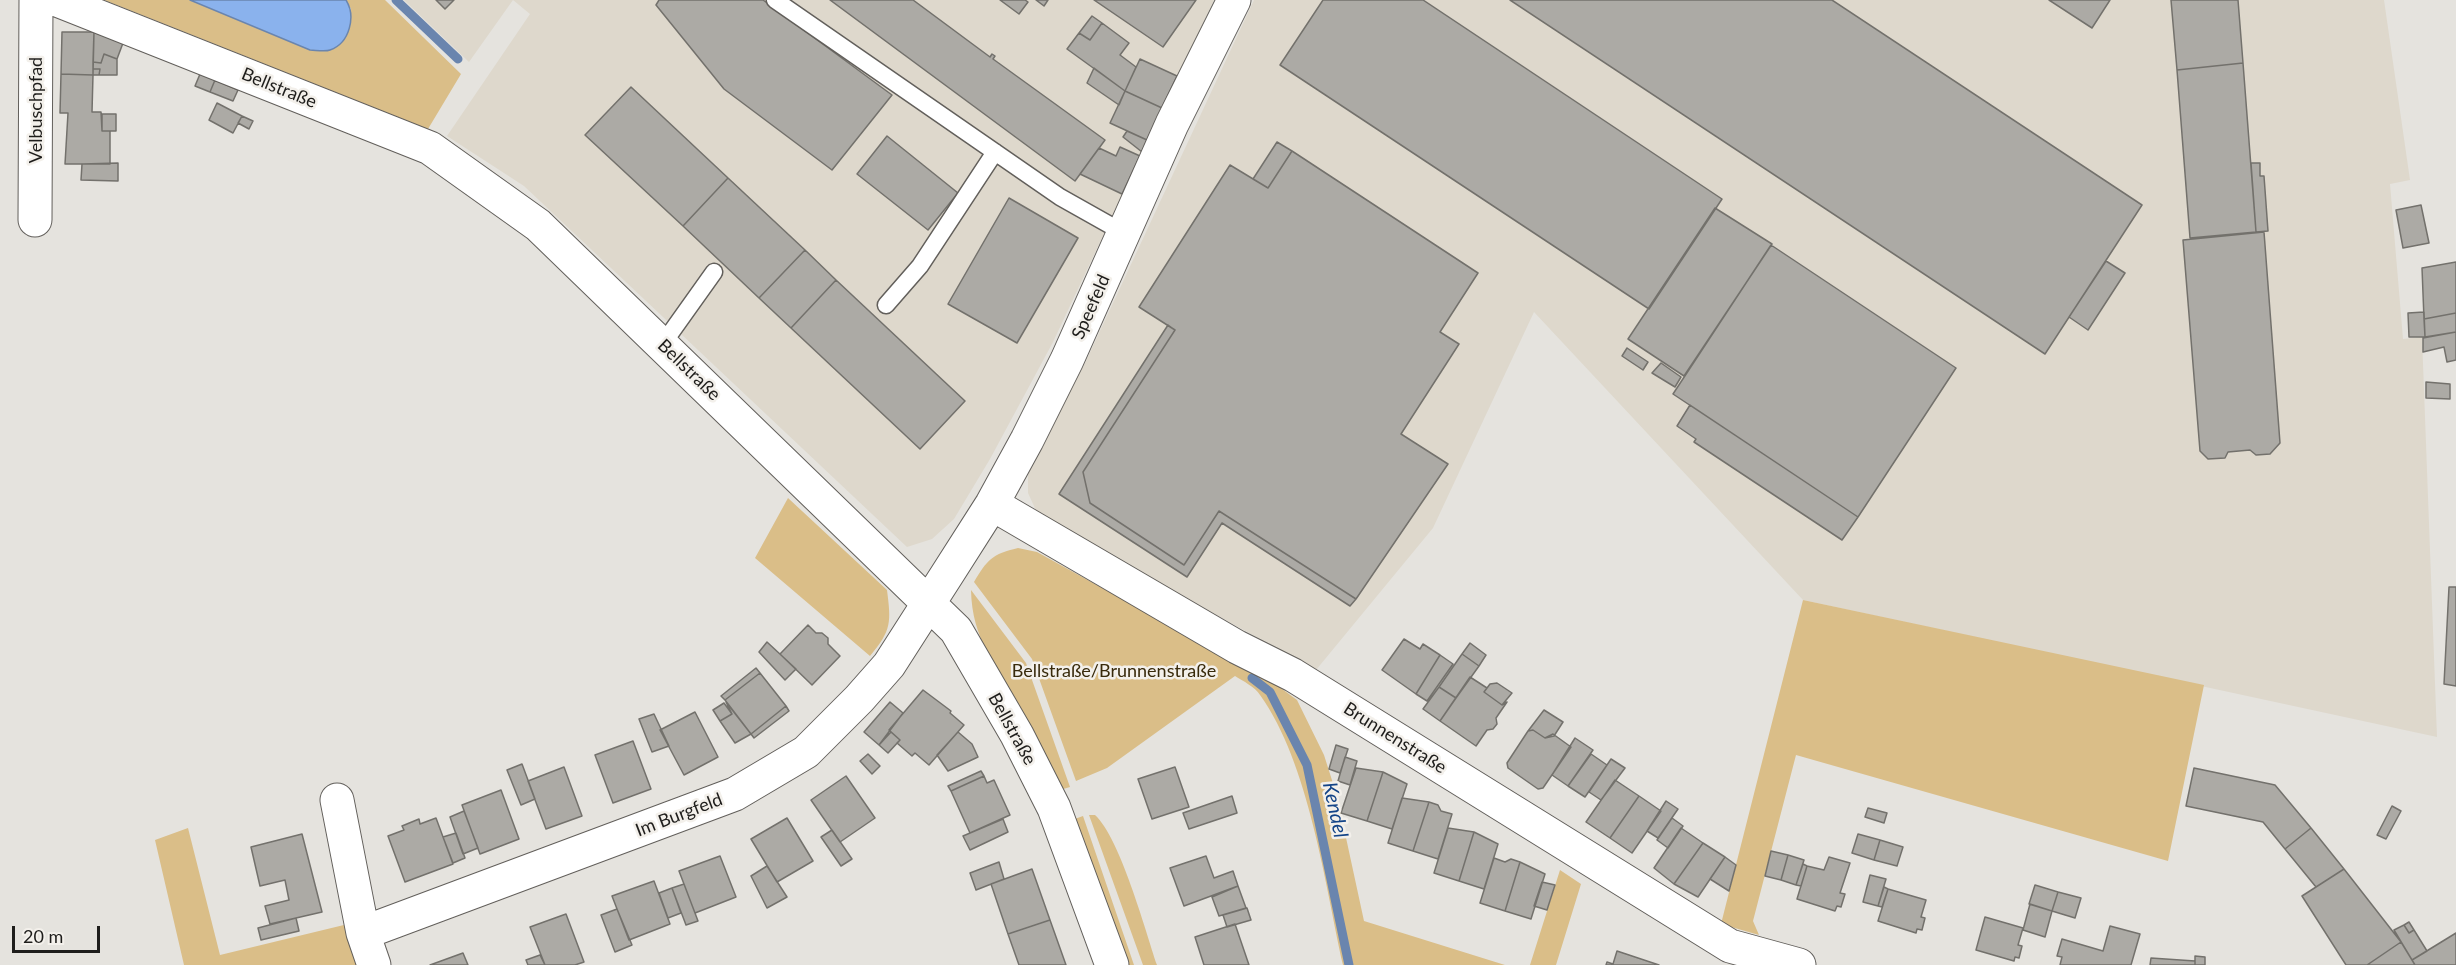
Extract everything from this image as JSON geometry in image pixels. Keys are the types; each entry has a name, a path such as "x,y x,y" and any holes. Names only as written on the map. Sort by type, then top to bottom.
{"street":[{"name":"Velbuschpfad","path":"35,220 36,0"},
{"name":"Bellstraße","path":"57,0 430,148 538,225 956,630 1017,735 1054,808 1112,965"},
{"name":"Speefeld","path":"929,603 992,504 1067,360 1172,124 1234,0"},
{"name":"Brunnenstraße","path":"992,504 1237,647 1293,675 1727,956 1799,965"},
{"name":"Im Burgfeld","path":"363,933 735,794 806,752 889,665 929,603"},
{"path":"337,800 363,933 374,965"}],"lane":[{"path":"775,0 1060,197 1124,233"},
{"path":"886,305 920,266 995,152"},
{"path":"662,345 714,272"}],"shaded area":[{"path":"404,0 513,0 469,62"},
{"path":"513,0 1214,0 1053,342 990,459 954,519 932,539 907,547 524,186 447,136 530,14"},
{"path":"1254,0 2384,0 2410,180 2390,184 2403,339 2422,337 2437,737 1803,600 1534,312 1433,528 1316,670 1039,517 1028,493 1028,467 1086,361"}],"green space":[{"path":"104,0 190,0 310,50 351,9 346,0 385,0 461,74 428,129"},
{"path":"788,498 887,590 888,625 882,639 870,656 755,558"},
{"name":"Bellstraße/Brunnenstraße","path":"1018,548 1037,552 1274,683 1297,700 1324,755 1337,796 1364,921 1505,965 1343,965 1313,825 1291,754 1277,723 1258,692 1235,676 1107,768 1076,781 1032,659 974,582 991,559"},
{"path":"971,590 1026,663 1070,787 1060,790 1023,714 986,650 972,607"},
{"path":"1803,600 2204,685 2168,861 1796,755 1753,921 1759,935 1721,924"},
{"path":"1089,815 1095,815 1114,843 1131,885 1157,965 1143,965"},
{"path":"1083,816 1134,965 1126,965 1072,820"},
{"path":"188,828 220,955 348,924 357,965 184,965 155,840"},
{"path":"1560,870 1581,884 1556,965 1530,965"}],"water":[{"path":"190,0 346,0 351,21 346,35 337,46 328,51 310,50"}],"building":[{"path":"436,0 454,0 445,9"},
{"path":"659,0 763,0 892,95 832,170 724,89 656,5"},
{"path":"830,0 913,0 990,57 992,54 995,56 993,59 1105,140 1075,181"},
{"path":"1000,0 1025,0 1028,2 1019,14"},
{"path":"1036,0 1048,0 1044,6"},
{"path":"1094,0 1196,0 1163,47"},
{"path":"1323,0 1423,0 1722,199 1649,309 1280,65"},
{"path":"1510,0 1832,0 2142,205 2045,354"},
{"path":"2049,0 2110,0 2092,28"},
{"path":"2171,0 2238,0 2243,63 2177,70"},
{"path":"1092,16 1102,23 1090,40 1079,33"},
{"path":"1102,23 1129,43 1120,55 1136,67 1125,91 1067,49 1079,33 1090,40"},
{"path":"62,32 94,32 93,75 61,74"},
{"path":"94,32 123,43 117,59 104,54 101,63 93,62"},
{"path":"104,54 117,59 117,75 99,75 100,69 93,69 93,62 101,63"},
{"path":"1140,59 1177,76 1162,108 1125,91"},
{"path":"2243,63 2256,232 2190,238 2177,70"},
{"path":"1094,68 1125,91 1119,105 1087,83"},
{"path":"93,69 100,69 99,75 93,75"},
{"path":"61,74 93,75 92,112 101,112 102,131 110,131 110,164 65,164 68,113 60,113"},
{"path":"200,74 215,80 210,92 195,86"},
{"path":"215,80 238,90 233,101 210,92"},
{"path":"631,87 728,178 683,226 585,135"},
{"path":"1125,91 1162,108 1147,140 1110,123"},
{"path":"217,103 242,116 233,133 209,120"},
{"path":"102,114 116,114 116,131 102,131"},
{"path":"242,116 253,121 249,129 238,123"},
{"path":"1127,131 1147,140 1142,152 1123,137"},
{"path":"887,136 958,193 928,230 857,174"},
{"path":"1277,142 1292,151 1268,188 1253,179"},
{"path":"1120,147 1140,156 1122,194 1080,174 1099,148 1116,156"},
{"path":"1292,151 1478,273 1440,332 1459,344 1401,434 1448,464 1356,599 1219,511 1184,565 1090,503 1083,472 1175,330 1139,307 1230,165 1268,188"},
{"path":"118,163 118,181 81,180 82,164"},
{"path":"2251,163 2260,163 2260,176 2264,176 2268,231 2256,232"},
{"path":"728,178 805,250 759,298 683,226"},
{"path":"1009,198 1078,238 1017,343 948,304"},
{"path":"2421,205 2429,243 2403,248 2396,210"},
{"path":"1715,208 1772,244 1684,376 1628,339"},
{"path":"2264,232 2280,443 2270,454 2256,455 2250,450 2228,452 2225,458 2208,459 2200,451 2183,240"},
{"path":"1771,245 1956,368 1858,517 1673,394"},
{"path":"805,250 836,280 791,328 759,298"},
{"path":"2106,261 2125,273 2088,330 2069,317"},
{"path":"2456,262 2456,313 2424,319 2422,268"},
{"path":"836,280 965,401 920,449 791,328"},
{"path":"2424,312 2425,337 2409,337 2408,313"},
{"path":"2456,313 2456,332 2425,337 2424,319"},
{"path":"1168,325 1175,330 1083,472 1090,503 1184,565 1219,511 1356,599 1350,606 1222,523 1187,577 1059,494"},
{"path":"2456,332 2456,360 2447,362 2444,347 2423,352 2423,338"},
{"path":"1627,348 1648,362 1643,370 1622,356"},
{"path":"1661,363 1681,377 1675,387 1652,373"},
{"path":"2426,382 2450,384 2450,399 2426,398"},
{"path":"1690,405 1858,517 1842,540 1694,442 1696,439 1677,426"},
{"path":"2449,587 2456,587 2456,686 2444,684"},
{"path":"808,625 816,633 822,633 828,638 828,644 840,656 812,685 780,654"},
{"path":"1404,639 1420,649 1423,644 1440,655 1416,694 1382,670"},
{"path":"767,642 796,669 785,680 759,652"},
{"path":"1470,643 1486,655 1479,666 1462,654"},
{"path":"1462,654 1479,666 1456,698 1439,687"},
{"path":"1440,655 1453,664 1427,701 1416,694"},
{"path":"756,668 760,673 725,700 721,696"},
{"path":"760,673 786,706 751,734 725,700"},
{"path":"1470,677 1487,688 1484,692 1502,705 1507,702 1496,718 1497,724 1493,729 1487,730 1476,746 1440,721"},
{"path":"1497,683 1512,693 1502,705 1484,692 1490,684"},
{"path":"1439,687 1456,698 1440,721 1423,709"},
{"path":"923,690 951,711 950,713 964,725 929,765 915,753 912,756 897,743 900,740 889,730"},
{"path":"726,702 751,734 735,743 720,721 732,714"},
{"path":"890,702 903,713 879,745 864,732"},
{"path":"724,703 732,714 720,721 713,710"},
{"path":"786,706 789,711 754,738 751,734"},
{"path":"1544,710 1563,722 1554,736 1545,738 1533,730 1528,731"},
{"path":"695,712 718,757 684,775 660,730"},
{"path":"654,714 669,746 652,752 639,719"},
{"path":"1533,730 1545,738 1553,734 1571,747 1543,788 1538,789 1508,768 1507,763 1528,731"},
{"path":"891,732 900,740 888,753 879,745"},
{"path":"958,732 972,744 978,757 948,771 937,755"},
{"path":"1575,738 1593,750 1568,786 1552,775"},
{"path":"633,741 651,789 613,803 595,755"},
{"path":"1336,745 1348,749 1340,773 1329,769"},
{"path":"868,754 880,766 872,774 860,761"},
{"path":"1591,754 1607,765 1585,797 1568,786"},
{"path":"1345,757 1357,761 1350,785 1338,781"},
{"path":"1611,759 1625,768 1601,800 1589,792"},
{"path":"522,764 535,799 521,805 507,770"},
{"path":"564,767 582,816 546,829 528,781"},
{"path":"1175,767 1189,807 1152,819 1138,779"},
{"path":"1356,768 1383,772 1367,821 1341,813"},
{"path":"2194,768 2275,785 2311,828 2285,849 2263,822 2186,806"},
{"path":"981,771 984,776 951,791 948,786"},
{"path":"1383,772 1407,784 1392,829 1367,821"},
{"path":"846,776 875,818 840,842 811,800"},
{"path":"984,776 987,783 994,780 1010,815 970,833 951,791"},
{"path":"1615,780 1639,796 1610,838 1586,822"},
{"path":"501,790 519,839 480,854 462,805"},
{"path":"1232,796 1237,813 1189,829 1183,813"},
{"path":"1639,796 1661,811 1632,853 1610,838"},
{"path":"1402,798 1429,802 1413,851 1388,843"},
{"path":"1666,801 1678,809 1658,838 1647,831"},
{"path":"1429,802 1438,805 1441,811 1452,814 1438,859 1413,851"},
{"path":"2392,806 2401,811 2386,839 2377,835"},
{"path":"1868,808 1887,813 1884,823 1865,817"},
{"path":"464,811 478,848 463,854 450,817"},
{"path":"436,818 453,864 405,882 388,836 404,830 402,826 419,819 420,824"},
{"path":"787,818 813,861 777,882 751,839"},
{"path":"1672,818 1683,826 1668,848 1657,840"},
{"path":"1003,819 1008,832 970,850 963,836"},
{"path":"1448,828 1474,832 1459,881 1434,873"},
{"path":"1681,828 1703,843 1674,884 1654,868"},
{"path":"2311,828 2344,869 2316,887 2285,849"},
{"path":"832,830 852,859 841,866 821,837"},
{"path":"1474,832 1498,844 1484,889 1459,881"},
{"path":"456,833 465,858 453,863 443,837"},
{"path":"302,834 322,912 270,924 265,906 289,900 285,880 260,886 251,847"},
{"path":"1858,834 1880,840 1874,860 1852,853"},
{"path":"1880,840 1903,847 1897,866 1874,860"},
{"path":"1703,843 1725,857 1698,897 1674,884"},
{"path":"1771,851 1788,855 1781,880 1765,876"},
{"path":"1788,855 1804,860 1796,885 1781,880"},
{"path":"720,856 736,897 695,913 679,871"},
{"path":"1206,856 1214,878 1233,871 1238,886 1184,906 1170,868"},
{"path":"1725,857 1736,865 1729,891 1710,879"},
{"path":"1829,857 1850,863 1840,893 1845,894 1841,907 1837,906 1835,911 1797,899 1807,866 1824,870"},
{"path":"1494,858 1505,862 1511,859 1520,862 1505,911 1480,903"},
{"path":"999,862 1004,879 976,890 970,873"},
{"path":"1520,862 1545,874 1531,919 1505,911"},
{"path":"1803,864 1807,866 1801,886 1796,885"},
{"path":"767,866 787,897 767,908 751,876"},
{"path":"1032,869 1050,920 1008,934 991,884"},
{"path":"2344,869 2401,942 2367,965 2346,965 2302,896"},
{"path":"1870,875 1886,879 1878,906 1863,902"},
{"path":"654,881 670,924 629,940 612,896"},
{"path":"1542,882 1555,885 1547,910 1534,906"},
{"path":"684,884 698,921 686,925 672,888"},
{"path":"2035,885 2058,892 2052,911 2029,904"},
{"path":"1238,886 1246,908 1219,916 1212,897"},
{"path":"1884,887 1888,889 1882,907 1878,906"},
{"path":"672,888 681,913 668,918 659,893"},
{"path":"1888,889 1926,900 1921,917 1925,918 1922,930 1917,929 1916,933 1878,921"},
{"path":"2058,892 2081,898 2075,918 2052,911"},
{"path":"2030,904 2052,911 2045,937 2023,930"},
{"path":"1247,908 1251,920 1227,927 1223,915"},
{"path":"617,909 632,945 615,952 601,915"},
{"path":"566,914 584,962 575,965 545,965 530,927"},
{"path":"1985,917 2023,928 2018,945 2022,946 2019,958 2015,957 2014,961 1976,950"},
{"path":"296,918 299,931 261,940 258,928"},
{"path":"1050,920 1066,965 1019,965 1008,934"},
{"path":"2409,922 2414,930 2409,933 2404,925"},
{"path":"1235,924 1249,965 1204,965 1195,937"},
{"path":"2404,925 2409,933 2414,930 2427,951 2412,960 2394,930"},
{"path":"2110,926 2140,934 2131,965 2060,965 2062,957 2057,956 2062,939 2103,951"},
{"path":"2456,933 2456,965 2415,965 2412,960"},
{"path":"2401,942 2415,965 2367,965"},
{"path":"1617,951 1659,965 1606,965 1607,962 1613,964"},
{"path":"463,953 468,965 430,965"},
{"path":"540,955 545,965 528,965 526,960"},
{"path":"2195,956 2205,957 2205,965 2195,965"},
{"path":"2151,958 2195,961 2195,965 2150,965"}],"waterway":[{"name":"Kendel","path":"396,0 458,59"},
{"name":"Kendel","path":"1252,678 1270,692 1307,765 1349,965"}]}
